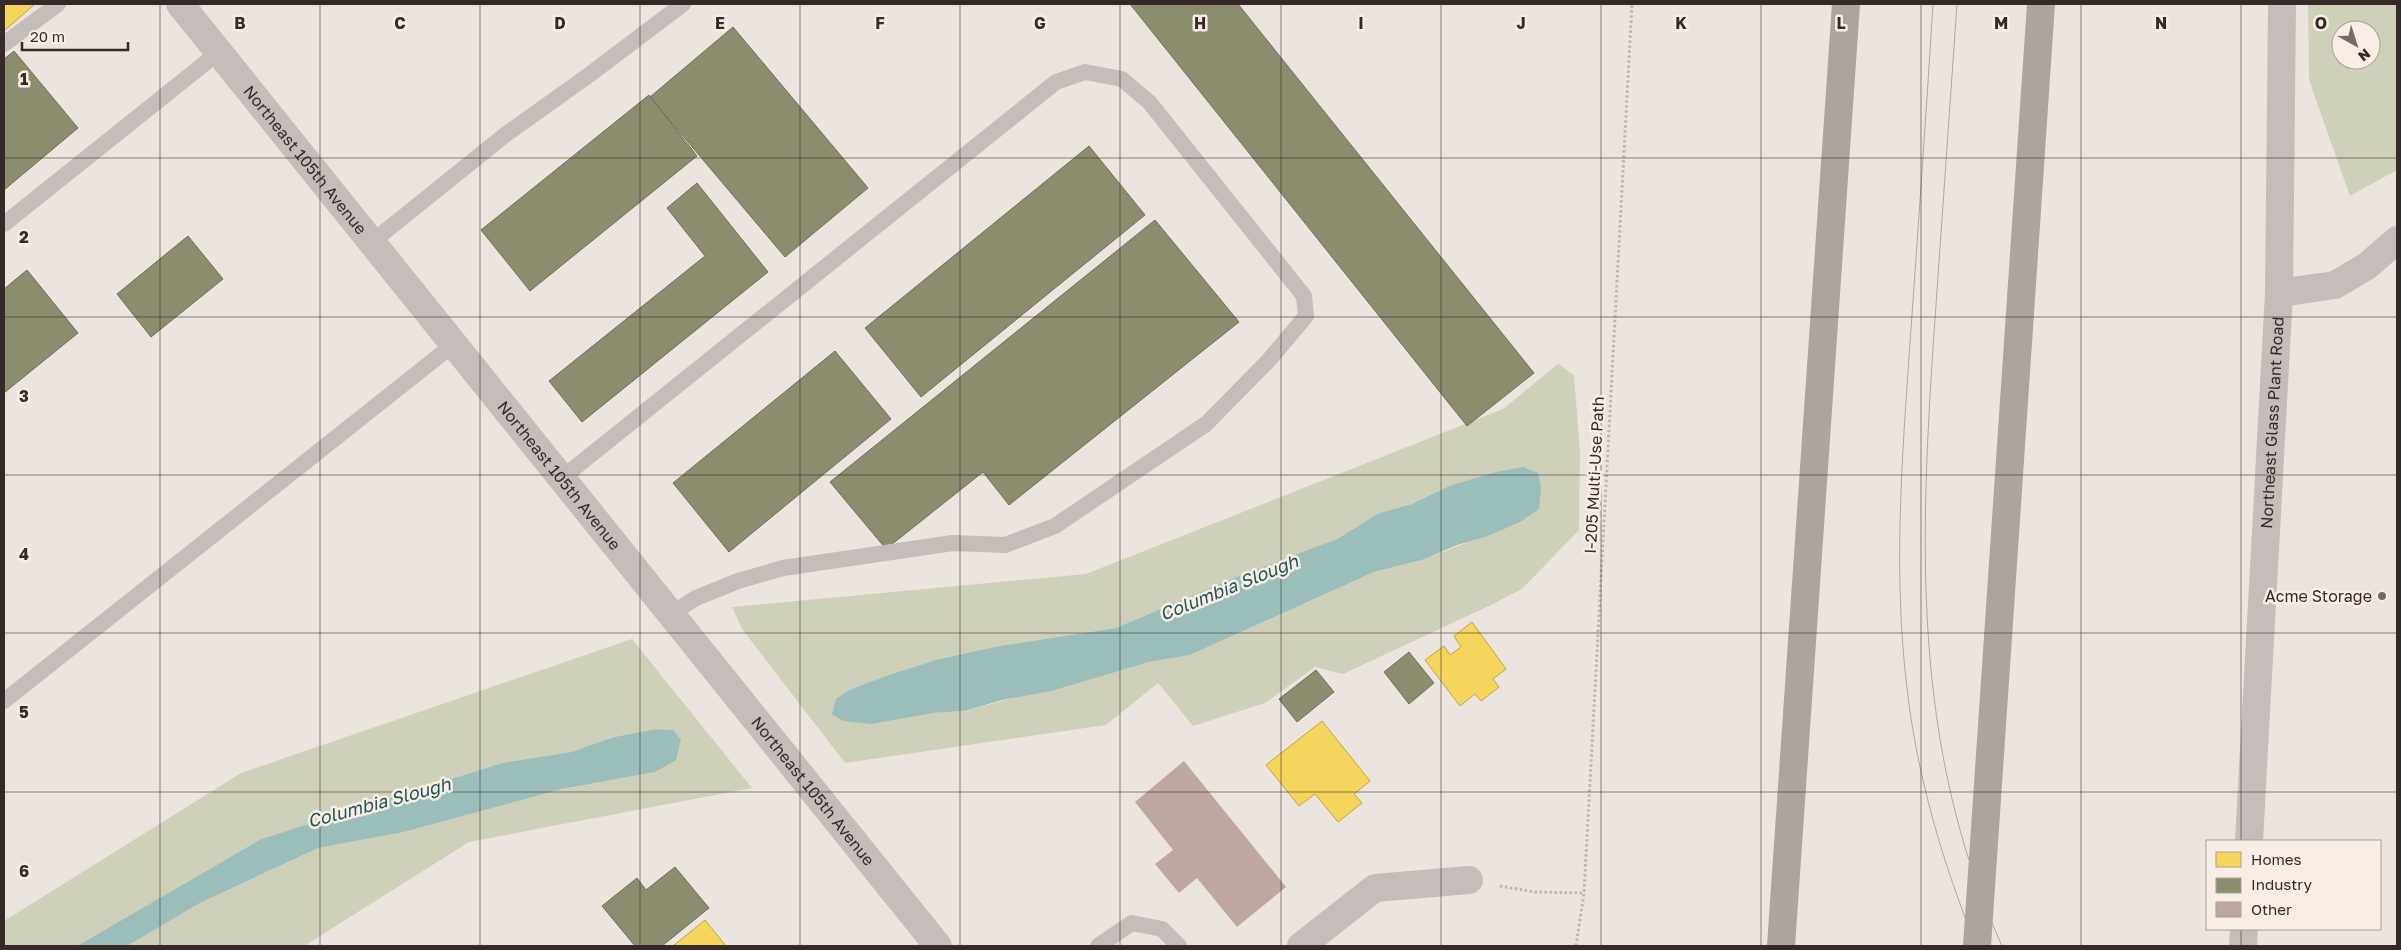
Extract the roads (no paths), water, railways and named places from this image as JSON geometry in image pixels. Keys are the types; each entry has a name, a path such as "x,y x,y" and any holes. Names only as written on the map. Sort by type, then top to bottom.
{"highway":[{"path":"1781,946 1846,4"},
{"path":"1977,946 2041,4"}],"street":[{"name":"Northeast 105th Avenue","path":"180,4 938,946"},
{"name":"Northeast Glass Plant Road","path":"2249,840 2279,293 2282,4"},
{"path":"2279,293 2335,285 2367,266 2397,240"},
{"path":"1301,946 1375,888 1469,880"},
{"path":"2244,930 2244,946"}],"lane":[{"path":"4,44 58,4"},
{"path":"372,242 505,134 589,75 683,4"},
{"path":"4,224 219,52"},
{"path":"562,478 1056,82 1085,72 1122,79 1150,103 1304,296 1306,316 1270,360 1206,424 1055,526 1006,545 953,543 783,568 738,581 696,598 672,614"},
{"path":"4,701 454,344"},
{"path":"1098,946 1132,923 1162,929 1178,946"}],"water":[{"name":"Columbia Slough","path":"1523,467 1538,473 1541,487 1539,509 1520,522 1422,560 1374,572 1190,655 1149,662 1051,691 1002,700 964,711 933,713 871,724 843,721 832,714 836,699 849,690 883,677 936,660 1000,646 1116,628 1232,579 1337,539 1379,513 1412,504 1449,486 1496,472"},
{"name":"Columbia Slough","path":"656,729 673,730 681,740 676,760 655,772 562,789 404,832 318,848 200,903 127,946 77,946 261,839 502,763 571,752 614,737"}],"tram line":[{"path":"1933,4 1904,429 1900,516 1900,602 1907,688 1917,754 1942,851 1976,946"},
{"path":"1957,4 1926,480 1925,559 1928,638 1936,716 1951,793 1972,870 2002,946"}],"place":[{"name":"Acme Storage","path":"2382,596"}]}
